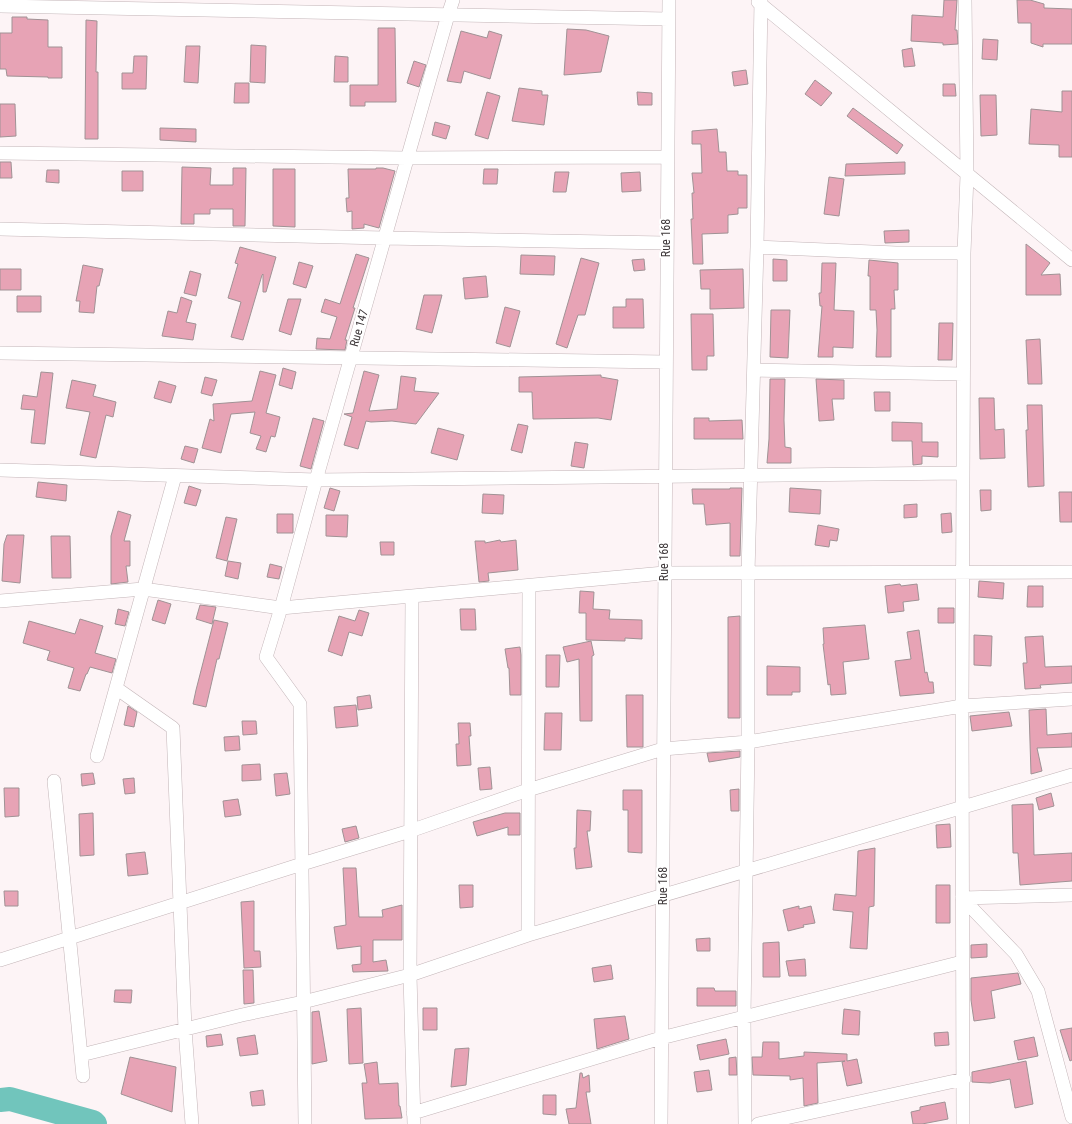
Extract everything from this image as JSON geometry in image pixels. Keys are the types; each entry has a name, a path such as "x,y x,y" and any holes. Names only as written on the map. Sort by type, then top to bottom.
{"street":[{"name":"Rue 147","path":"302,864 300,704 266,657 384,238 453,0"},
{"name":"Rue 168","path":"661,1124 666,243 669,0"},
{"path":"964,1124 962,962 962,706 964,253 967,175 965,0"},
{"path":"759,2 1072,260"},
{"path":"745,1124 744,1017 747,871 748,573 757,247 759,2"},
{"path":"0,6 122,4 243,5 448,15 668,19"},
{"path":"0,153 407,158 667,156"},
{"path":"0,229 666,243"},
{"path":"757,247 896,253 964,253"},
{"path":"0,352 666,362"},
{"path":"754,370 963,374"},
{"path":"0,470 316,480 963,473"},
{"path":"97,756 175,476"},
{"path":"0,602 143,589 281,608 664,573 1072,572"},
{"path":"528,586 528,936"},
{"path":"412,596 410,975 413,1119 661,1038 962,962"},
{"path":"116,688 173,728 185,1030 192,1124"},
{"path":"0,960 410,831 528,790 663,749 748,742 962,706 1072,699"},
{"path":"81,1055 410,975 528,936 1072,775"},
{"path":"54,781 83,1076"},
{"path":"302,864 305,1124"},
{"path":"962,898 1072,895"},
{"path":"962,898 1016,954 1038,991 1072,1117"},
{"path":"758,1124 964,1079"}],"building":[{"path":"944,0 957,0 955,30 957,30 958,44 943,45 943,43 911,41 912,15 943,17"},
{"path":"1017,0 1030,0 1044,4 1044,8 1072,9 1072,44 1043,44 1043,47 1031,43 1031,23 1018,23"},
{"path":"12,17 27,17 27,19 48,20 48,47 62,47 62,78 7,76 6,69 0,69 0,33 12,33"},
{"path":"86,20 97,21 96,72 98,72 98,139 85,139"},
{"path":"378,28 395,28 396,102 365,102 365,106 350,106 350,85 378,85"},
{"path":"567,29 586,30 609,36 601,72 564,75"},
{"path":"461,31 487,38 489,31 502,35 490,79 464,71 461,83 447,81"},
{"path":"983,39 998,40 997,60 982,59"},
{"path":"251,45 266,46 265,83 250,82"},
{"path":"186,46 200,46 198,83 184,82"},
{"path":"912,48 915,66 904,67 902,50"},
{"path":"134,56 147,56 146,89 122,89 122,73 133,73"},
{"path":"335,56 348,57 348,82 334,82"},
{"path":"414,61 426,65 419,87 407,83"},
{"path":"746,70 748,84 734,86 732,72"},
{"path":"815,80 832,93 821,106 805,94"},
{"path":"235,83 249,83 249,103 234,103"},
{"path":"943,84 955,84 956,96 943,96"},
{"path":"519,88 542,91 542,95 548,95 544,125 512,121"},
{"path":"1062,91 1072,91 1072,157 1059,157 1059,145 1029,144 1031,109 1062,112"},
{"path":"487,92 500,96 488,139 475,135"},
{"path":"637,92 652,93 652,105 638,105"},
{"path":"980,95 996,95 997,135 981,136"},
{"path":"0,104 15,104 16,136 0,137"},
{"path":"853,108 903,145 897,154 847,116"},
{"path":"435,122 450,126 446,139 432,135"},
{"path":"160,128 196,129 196,142 160,140"},
{"path":"717,129 719,152 726,152 727,171 738,171 738,175 747,175 747,208 738,208 738,214 728,215 728,233 702,234 703,264 693,264 691,219 693,219 692,193 694,193 692,173 702,173 701,144 692,144 692,131"},
{"path":"0,162 11,162 12,178 0,178"},
{"path":"905,162 905,174 845,176 846,164"},
{"path":"182,167 211,168 210,185 233,185 233,168 246,168 245,226 233,226 233,209 210,209 210,214 194,214 194,224 181,224"},
{"path":"376,168 395,171 379,228 364,224 364,228 352,229 352,211 347,212 346,198 349,198 348,169"},
{"path":"273,169 295,169 295,227 273,226"},
{"path":"484,169 498,169 497,184 483,184"},
{"path":"47,170 59,170 59,183 46,182"},
{"path":"122,171 143,171 143,191 122,191"},
{"path":"555,172 569,172 566,192 553,192"},
{"path":"640,172 641,191 622,192 621,173"},
{"path":"829,177 844,179 839,216 824,214"},
{"path":"909,230 909,242 885,243 884,231"},
{"path":"1026,244 1050,263 1041,275 1060,274 1061,295 1026,295"},
{"path":"240,247 276,257 266,292 263,292 263,274 262,275 243,340 231,337 241,302 228,298 238,264 235,263"},
{"path":"356,254 369,258 353,308 355,308 345,340 347,340 345,350 316,349 317,338 330,339 337,317 321,312 325,299 340,304"},
{"path":"521,255 555,256 554,275 520,274"},
{"path":"581,258 599,263 585,315 578,315 567,348 556,344"},
{"path":"644,259 645,270 634,271 632,260"},
{"path":"773,259 787,260 787,281 773,281"},
{"path":"869,260 898,263 898,290 894,290 895,309 891,309 891,357 876,357 876,310 870,310 870,276 868,276"},
{"path":"299,262 313,266 306,288 293,284"},
{"path":"822,263 836,263 834,310 854,311 853,348 833,347 833,357 818,357 822,306 820,306 819,293 821,293"},
{"path":"83,265 103,269 99,286 97,286 94,313 79,312 80,301 76,301"},
{"path":"0,269 21,269 21,290 0,290"},
{"path":"743,269 744,308 710,309 710,289 701,289 700,270"},
{"path":"190,271 201,274 196,296 184,293"},
{"path":"486,276 488,297 465,299 463,278"},
{"path":"424,295 442,295 432,333 416,329"},
{"path":"17,296 41,296 41,312 17,312"},
{"path":"181,297 192,301 186,322 196,324 193,340 162,336 168,311 177,313"},
{"path":"288,299 301,299 291,335 279,331"},
{"path":"626,299 643,299 644,328 613,328 613,307 626,307"},
{"path":"505,307 520,311 510,347 496,343"},
{"path":"771,310 790,310 788,358 770,357"},
{"path":"691,314 713,314 714,356 707,356 707,370 692,370"},
{"path":"939,323 953,323 952,360 938,360"},
{"path":"1040,339 1042,384 1028,384 1026,340"},
{"path":"283,368 296,372 292,389 279,385"},
{"path":"260,371 276,375 266,413 280,417 275,437 271,436 266,452 256,449 261,436 250,433 255,412 231,414 221,453 202,448 210,419 214,421 213,404 252,401"},
{"path":"364,371 379,375 369,411 397,409 401,376 416,378 414,391 439,393 416,424 392,421 366,421 358,449 344,445 352,417 344,414 353,413"},
{"path":"41,372 53,373 45,444 31,443 35,410 21,409 23,395 37,397"},
{"path":"601,375 601,377 618,380 611,420 598,418 533,419 532,392 519,392 519,377"},
{"path":"205,377 217,380 212,396 201,393"},
{"path":"770,379 785,379 785,447 791,448 791,463 767,463"},
{"path":"816,379 844,380 844,399 832,399 834,420 819,421"},
{"path":"72,380 96,385 93,396 116,402 113,417 106,415 96,458 80,455 90,412 66,408"},
{"path":"159,381 176,386 171,403 154,398"},
{"path":"874,392 890,392 890,411 875,411"},
{"path":"979,398 994,398 995,430 1004,429 1005,458 980,459"},
{"path":"1027,405 1042,405 1044,486 1028,487 1026,430 1028,430"},
{"path":"313,418 324,421 311,469 300,466"},
{"path":"694,418 709,418 709,421 742,420 743,439 694,439"},
{"path":"892,422 922,423 922,442 938,442 938,457 922,456 922,464 913,465 912,441 892,441"},
{"path":"518,424 528,426 522,453 511,450"},
{"path":"438,428 464,435 457,460 431,453"},
{"path":"575,442 588,444 584,468 571,466"},
{"path":"185,446 198,449 194,463 181,459"},
{"path":"38,482 67,485 66,501 36,497"},
{"path":"189,486 201,490 196,506 184,503"},
{"path":"330,488 340,491 334,511 324,508"},
{"path":"742,488 740,556 730,556 730,523 706,525 704,504 693,504 692,489"},
{"path":"790,488 821,490 820,514 789,512"},
{"path":"980,490 991,490 991,510 981,511"},
{"path":"1059,492 1072,492 1072,522 1060,522"},
{"path":"483,494 504,495 503,514 482,513"},
{"path":"917,504 917,517 904,518 904,505"},
{"path":"118,511 131,515 124,541 130,541 130,566 126,566 128,582 111,584 111,536"},
{"path":"951,513 952,532 942,533 941,514"},
{"path":"277,514 293,514 293,533 277,533"},
{"path":"326,515 348,515 347,537 326,536"},
{"path":"226,517 237,519 227,561 216,558"},
{"path":"818,525 839,529 837,541 830,540 829,547 815,545"},
{"path":"7,535 24,535 20,583 2,581 4,544"},
{"path":"51,536 70,536 71,578 52,578"},
{"path":"500,540 501,542 516,540 518,570 488,573 489,581 479,582 475,541 485,541 485,543"},
{"path":"380,542 394,542 394,555 381,555"},
{"path":"228,561 241,563 238,579 225,576"},
{"path":"270,564 282,567 279,579 267,577"},
{"path":"979,581 1004,583 1003,599 978,597"},
{"path":"900,584 901,586 917,584 919,600 903,602 904,611 888,613 885,586"},
{"path":"1028,586 1043,586 1043,607 1027,607"},
{"path":"580,591 594,592 593,609 610,610 609,619 642,620 642,639 625,638 625,641 586,640 586,613 579,613"},
{"path":"158,600 171,604 165,624 152,620"},
{"path":"200,605 216,607 212,624 196,619"},
{"path":"938,608 954,608 954,623 938,623"},
{"path":"118,609 129,612 125,626 115,624"},
{"path":"460,609 475,609 476,630 461,630"},
{"path":"359,610 369,613 362,636 349,632 342,656 328,651 339,616 355,621"},
{"path":"740,616 740,718 728,718 728,617"},
{"path":"80,619 103,626 95,653 116,659 112,673 90,667 80,691 68,688 74,668 47,660 50,651 23,643 29,621 75,634"},
{"path":"214,620 228,623 219,659 217,659 206,707 193,704"},
{"path":"865,625 869,659 843,662 846,694 831,695 830,684 828,685 823,644 823,628"},
{"path":"919,630 925,673 927,672 929,682 933,682 934,693 900,696 895,661 911,659 907,632"},
{"path":"974,635 992,636 991,666 974,665"},
{"path":"1043,636 1045,667 1072,666 1072,683 1040,685 1041,688 1025,689 1023,663 1027,663 1025,637"},
{"path":"591,641 594,655 592,656 592,721 580,721 579,659 567,662 563,647"},
{"path":"520,647 521,695 510,695 509,668 505,649"},
{"path":"546,655 560,655 559,687 546,687"},
{"path":"767,666 800,667 800,692 792,692 792,695 767,695"},
{"path":"370,695 372,708 358,710 357,697"},
{"path":"626,695 643,695 643,747 627,747"},
{"path":"356,705 358,726 336,728 334,707"},
{"path":"128,706 137,712 134,727 124,725"},
{"path":"1046,709 1047,735 1072,733 1072,747 1037,748 1042,771 1031,774 1029,710"},
{"path":"1009,712 1012,726 972,731 970,716"},
{"path":"545,713 562,713 561,750 544,750"},
{"path":"242,721 256,721 257,734 243,735"},
{"path":"458,723 470,723 471,736 469,736 471,765 457,766 456,744 459,744"},
{"path":"239,736 240,750 225,751 224,737"},
{"path":"740,751 740,757 709,762 707,753"},
{"path":"260,764 261,780 242,781 242,765"},
{"path":"490,767 492,789 480,790 478,768"},
{"path":"93,773 95,784 82,786 81,774"},
{"path":"287,773 290,794 276,796 274,774"},
{"path":"134,778 135,793 125,794 123,779"},
{"path":"4,788 19,788 19,816 5,817"},
{"path":"739,789 739,811 731,811 730,790"},
{"path":"623,790 642,790 642,853 628,852 628,810 623,810"},
{"path":"1051,793 1054,806 1039,810 1036,798"},
{"path":"238,799 241,815 225,817 223,801"},
{"path":"1033,804 1034,855 1072,853 1072,881 1020,885 1018,853 1013,853 1012,805"},
{"path":"577,810 591,811 590,831 587,831 592,867 576,869 574,848 576,848"},
{"path":"93,813 94,855 80,856 79,814"},
{"path":"505,813 520,813 520,835 508,835 508,827 477,836 473,822"},
{"path":"950,824 951,847 937,848 936,825"},
{"path":"356,826 359,838 345,842 342,829"},
{"path":"875,848 874,906 869,907 867,949 850,948 853,912 833,910 835,894 856,896 858,851"},
{"path":"145,852 148,874 128,876 126,854"},
{"path":"343,868 356,868 359,917 383,917 382,910 402,905 402,940 373,940 373,962 386,960 388,971 353,972 352,965 361,964 361,946 337,949 334,927 346,925"},
{"path":"459,885 473,885 473,907 460,908"},
{"path":"936,885 950,885 950,923 936,923"},
{"path":"4,891 18,891 18,906 5,906"},
{"path":"254,901 254,951 260,951 261,967 244,968 241,902"},
{"path":"799,906 799,909 811,906 815,923 803,925 804,927 788,931 783,910"},
{"path":"710,938 710,951 697,951 696,939"},
{"path":"779,942 780,977 763,977 763,943"},
{"path":"987,944 987,957 971,958 971,945"},
{"path":"805,959 806,976 789,976 786,961"},
{"path":"611,965 613,979 594,982 592,968"},
{"path":"243,970 253,970 254,1003 244,1004"},
{"path":"1018,973 1021,984 991,991 995,1018 974,1021 971,1000 971,978"},
{"path":"697,988 714,988 715,991 736,991 736,1006 697,1006"},
{"path":"115,990 132,990 131,1003 114,1002"},
{"path":"361,1008 363,1063 349,1064 347,1009"},
{"path":"423,1008 437,1008 437,1030 423,1030"},
{"path":"844,1009 860,1011 859,1035 842,1034"},
{"path":"319,1011 327,1061 312,1064 312,1012"},
{"path":"625,1016 629,1039 597,1049 594,1019"},
{"path":"1072,1028 1072,1060 1070,1061 1060,1030"},
{"path":"948,1032 949,1045 935,1046 934,1033"},
{"path":"221,1034 223,1045 207,1047 206,1036"},
{"path":"255,1035 258,1054 240,1056 237,1038"},
{"path":"1034,1037 1038,1056 1018,1060 1014,1041"},
{"path":"726,1039 729,1054 700,1060 697,1045"},
{"path":"763,1042 779,1042 779,1059 804,1056 804,1052 847,1054 847,1061 857,1059 862,1083 847,1086 842,1062 845,1061 817,1063 818,1103 804,1106 803,1078 790,1080 790,1076 753,1075 752,1057 762,1057"},
{"path":"469,1048 466,1085 451,1087 455,1049"},
{"path":"130,1057 176,1067 172,1112 121,1094"},
{"path":"736,1057 737,1075 729,1075 729,1058"},
{"path":"1026,1061 1033,1104 1015,1108 1010,1079 990,1083 972,1082 972,1072"},
{"path":"377,1062 379,1084 398,1083 399,1106 402,1118 365,1119 362,1083 367,1083 364,1064"},
{"path":"709,1070 712,1090 697,1092 694,1072"},
{"path":"580,1073 582,1073 583,1078 589,1075 590,1092 586,1092 591,1124 569,1124 566,1109 576,1108"},
{"path":"263,1090 265,1105 252,1106 250,1092"},
{"path":"543,1095 556,1095 556,1115 543,1114"},
{"path":"945,1102 948,1119 922,1124 913,1124 911,1112 920,1110 920,1107"}],"waterway":[{"path":"0,1100 10,1099 93,1122 95,1124"}]}
